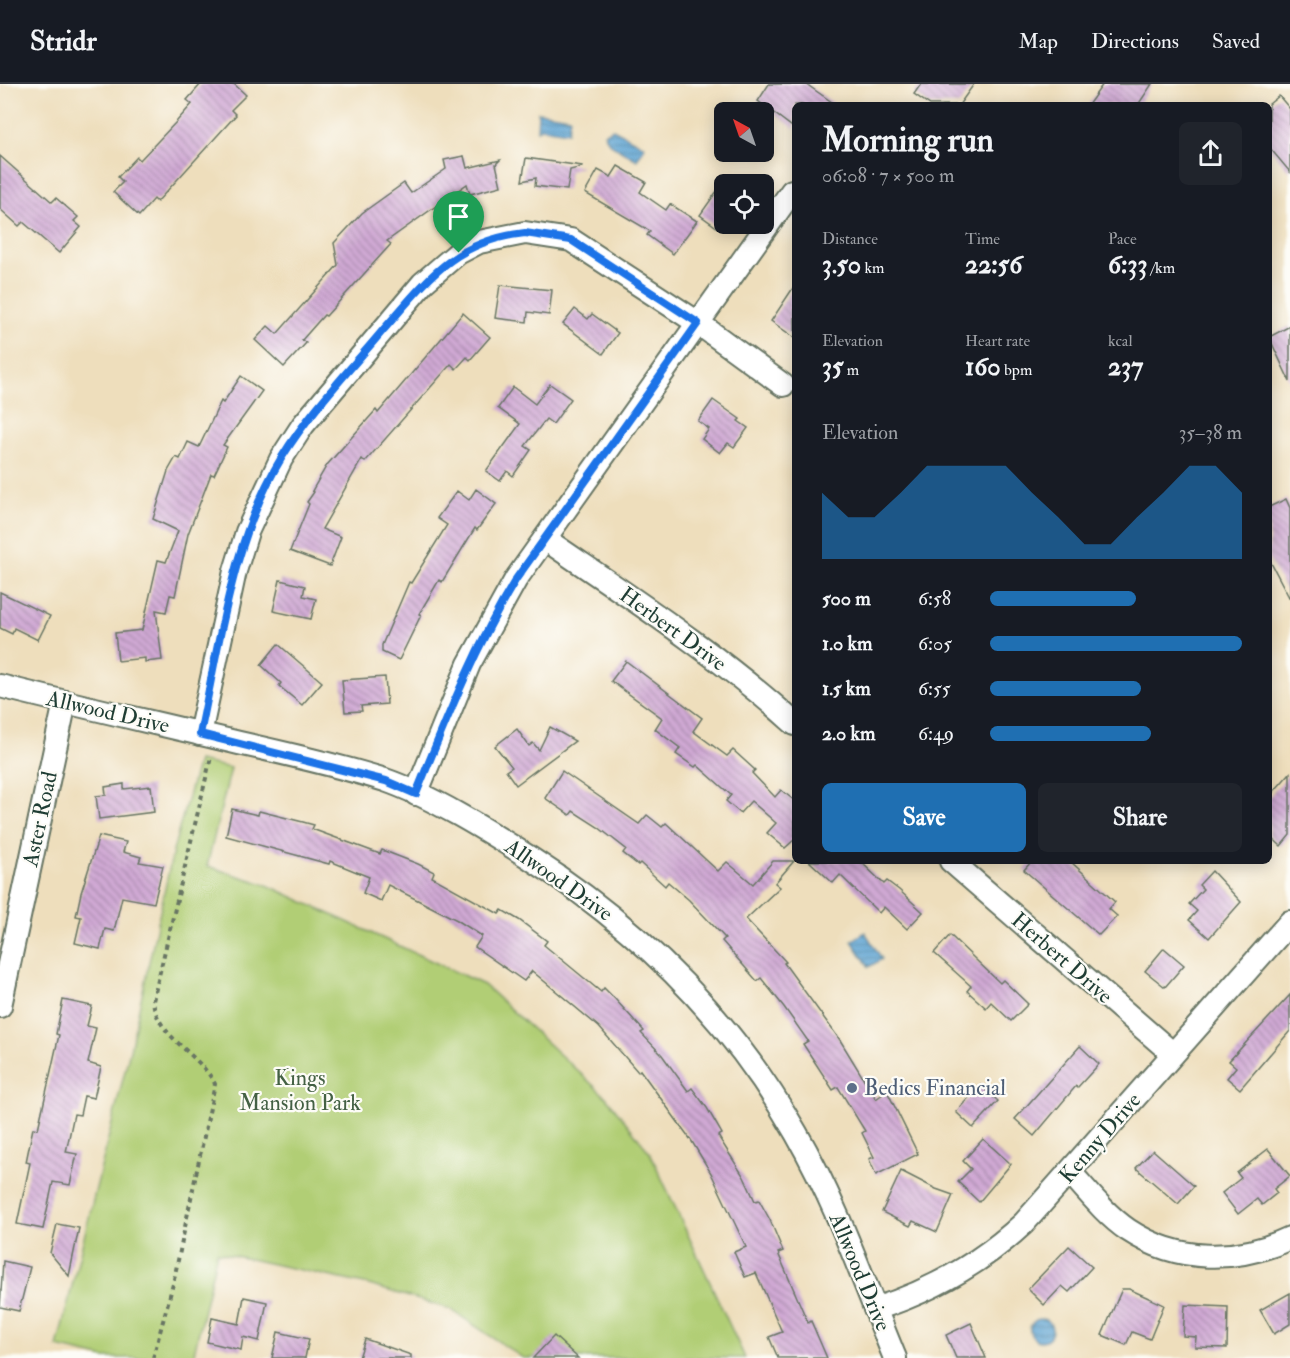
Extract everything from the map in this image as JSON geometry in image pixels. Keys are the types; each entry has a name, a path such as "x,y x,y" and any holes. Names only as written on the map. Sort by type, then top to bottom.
{"street":[{"path":"416,794 469,664 491,620 516,579 792,190"},
{"path":"208,736 235,571 262,495 303,424 440,266 459,253 490,239 525,233 548,234 571,240 698,323 783,385"},
{"name":"Herbert Drive","path":"545,539 681,632 760,692 792,721"},
{"name":"Allwood Drive","path":"0,686 386,781 493,834 563,879 628,929 677,974 722,1024 762,1077 797,1134 827,1194 896,1358"},
{"name":"Aster Road","path":"0,1006 64,702"},
{"name":"Herbert Drive","path":"954,864 1173,1054"},
{"name":"Kenny Drive","path":"875,1309 929,1289 980,1260 1024,1223 1290,922"},
{"path":"1070,1172 1106,1211 1127,1229 1163,1248 1189,1255 1216,1257 1244,1255 1290,1238"}],"path":[{"path":"153,1358 175,1273 215,1084 208,1070 157,1020 153,1001 208,736"}],"green space":[{"name":"Kings Mansion Park","path":"198,761 231,768 207,866 267,885 484,985 606,1097 650,1153 745,1358 523,1358 450,1309 369,1285 217,1252 193,1358 105,1358 57,1347 130,1050 174,847"}],"water":[{"path":"538,112 570,117 568,132 541,128 537,130"},
{"path":"613,129 645,146 637,160 609,143 604,133"},
{"path":"865,932 882,959 869,967 852,941"},
{"path":"1037,1319 1045,1319 1052,1326 1052,1334 1045,1341 1037,1341 1030,1334 1030,1326"}],"building":[{"path":"201,84 234,84 246,95 231,110 236,115 157,202 154,199 139,216 113,192 123,182 118,177 137,157 140,160 177,121 192,104 187,100"},
{"path":"769,84 806,84 832,102 792,102 792,127 774,113 774,102 759,102"},
{"path":"921,84 974,84 961,102 926,102 914,94"},
{"path":"1103,84 1152,84 1140,102 1090,102"},
{"path":"1279,96 1290,109 1290,172 1272,151 1272,102"},
{"path":"0,156 52,202 56,198 78,217 74,221 81,227 59,253 23,222 19,226 0,209"},
{"path":"464,156 467,168 500,160 496,164 501,186 470,194 467,184 387,241 391,244 302,340 306,343 284,367 255,340 268,326 277,334 338,265 334,243 362,213 404,183 411,193 446,169 444,160"},
{"path":"526,158 582,167 570,170 567,190 535,186 536,178 522,181"},
{"path":"618,166 646,182 640,192 666,210 670,204 697,221 673,254 647,235 650,231 585,193 598,170 611,177"},
{"path":"714,195 714,225 700,215"},
{"path":"500,285 552,290 549,315 528,312 527,322 495,318"},
{"path":"792,290 792,336 771,321"},
{"path":"575,309 588,319 592,314 618,333 603,354 563,324"},
{"path":"463,313 490,337 470,360 467,357 456,369 451,364 365,462 362,459 322,529 341,537 330,566 290,551 309,504 307,502 327,465 376,410 378,413"},
{"path":"1290,326 1290,382 1272,343 1272,335"},
{"path":"241,376 262,391 223,445 227,447 214,475 211,474 188,534 175,596 170,595 166,612 156,610 162,660 145,662 145,658 118,661 115,633 142,630 158,560 166,562 178,531 153,519 168,471 176,457 180,459 188,442 199,447 221,401 223,403"},
{"path":"550,384 571,399 553,424 546,419 525,446 531,450 513,476 507,471 500,481 486,471 520,424 498,408 513,387 535,404"},
{"path":"713,400 740,419 738,421 748,428 734,447 728,443 720,453 702,439 709,429 698,421"},
{"path":"476,489 496,504 477,530 475,528 442,582 439,580 419,614 421,615 399,660 382,652 382,645 409,582 411,583 447,525 437,518 457,491 469,500"},
{"path":"1286,499 1290,508 1290,599 1272,565 1272,506"},
{"path":"280,580 305,586 303,596 316,599 311,619 273,611"},
{"path":"0,592 50,616 38,640 14,628 12,634 0,628"},
{"path":"278,644 322,682 302,705 279,686 281,683 261,665"},
{"path":"626,661 702,718 693,731 727,756 733,750 755,770 752,773 775,797 781,790 792,799 792,842 785,848 767,833 776,823 751,801 740,813 726,801 731,795 697,765 695,767 676,754 680,748 655,729 662,718 611,681"},
{"path":"385,677 387,704 361,706 362,711 345,712 342,680"},
{"path":"550,727 575,741 516,785 506,771 512,767 495,746 517,729 529,746 533,743 539,750"},
{"path":"562,771 639,824 647,815 662,827 666,823 718,871 727,862 753,884 773,861 792,861 775,883 780,887 746,919 786,962 784,963 840,1040 876,1099 887,1091 918,1154 876,1175 869,1159 874,1157 862,1133 865,1131 838,1087 833,1090 803,1044 808,1041 761,978 757,981 722,941 725,938 689,900 668,882 665,886 640,863 638,865 623,853 626,849 598,827 573,811 570,815 545,798"},
{"path":"1290,773 1290,835 1281,846 1272,838 1272,794"},
{"path":"124,784 124,789 151,786 154,812 99,819 96,796 106,795 105,787"},
{"path":"232,809 258,815 259,811 314,825 312,829 380,854 382,850 418,864 434,872 432,877 499,914 502,910 519,920 547,941 544,945 601,992 604,988 644,1031 641,1033 662,1055 688,1091 692,1088 707,1108 722,1134 718,1136 744,1177 755,1201 759,1200 770,1220 783,1251 778,1253 808,1323 811,1321 827,1358 778,1358 769,1337 782,1332 756,1273 745,1277 734,1252 746,1247 711,1173 691,1140 640,1070 638,1072 599,1027 532,971 524,981 475,947 482,936 457,920 388,885 381,901 363,893 369,877 330,861 329,864 226,836"},
{"path":"99,836 126,842 123,852 141,857 139,862 163,866 154,903 122,897 114,931 105,929 100,949 75,943 81,917 76,916 81,893"},
{"path":"812,864 863,864 884,884 887,881 923,912 907,929 884,907 879,913 840,875 833,883"},
{"path":"1029,864 1073,864 1115,902 1109,909 1117,916 1099,935 1024,870"},
{"path":"1212,871 1241,902 1209,938 1189,920 1197,911 1189,904 1203,889 1199,885"},
{"path":"950,935 1000,983 1003,980 1028,1004 1011,1021 991,1002 986,1008 967,991 971,986 934,953"},
{"path":"1164,948 1184,965 1165,987 1145,971"},
{"path":"1290,995 1290,1031 1240,1089 1227,1078 1236,1067 1229,1061"},
{"path":"63,1000 92,1006 87,1026 96,1028 88,1063 101,1067 94,1098 84,1096 80,1115 74,1114 66,1152 77,1154 70,1185 53,1182 43,1229 17,1224 30,1163 26,1162 33,1128 38,1129 59,1035 56,1034"},
{"path":"1080,1046 1099,1064 1077,1088 1076,1086 1034,1136 1015,1119"},
{"path":"980,1085 998,1101 973,1128 956,1112"},
{"path":"983,1139 1011,1164 979,1202 958,1182 971,1169 963,1161"},
{"path":"1268,1149 1290,1176 1274,1189 1277,1193 1262,1205 1257,1199 1238,1214 1222,1193 1241,1178 1237,1173"},
{"path":"1153,1150 1194,1186 1178,1204 1136,1168"},
{"path":"901,1171 953,1195 937,1232 913,1221 910,1226 882,1212"},
{"path":"57,1224 79,1228 69,1276 50,1253"},
{"path":"1069,1246 1092,1267 1069,1292 1062,1286 1044,1305 1028,1289"},
{"path":"3,1261 30,1267 19,1311 0,1307"},
{"path":"1122,1289 1129,1289 1164,1305 1150,1339 1132,1332 1126,1345 1102,1335"},
{"path":"1290,1293 1290,1324 1274,1334 1260,1310"},
{"path":"244,1297 267,1302 259,1341 243,1337 241,1350 207,1342 212,1318 239,1324"},
{"path":"1185,1305 1228,1307 1227,1348 1195,1347 1196,1337 1183,1336"},
{"path":"971,1323 986,1358 956,1358 946,1335"},
{"path":"278,1332 309,1339 305,1358 272,1358"},
{"path":"554,1336 578,1358 533,1358"},
{"path":"365,1339 411,1355 411,1358 359,1358"}],"place":[{"name":"Bedics Financial","path":"852,1088"}],"route":[{"path":"525,233 548,234 571,240 698,323 516,579 491,620 469,664 416,794 386,781 292,755 200,734 235,571 262,495 281,459 303,424 423,283 440,266 459,253 479,242 525,233"}]}
